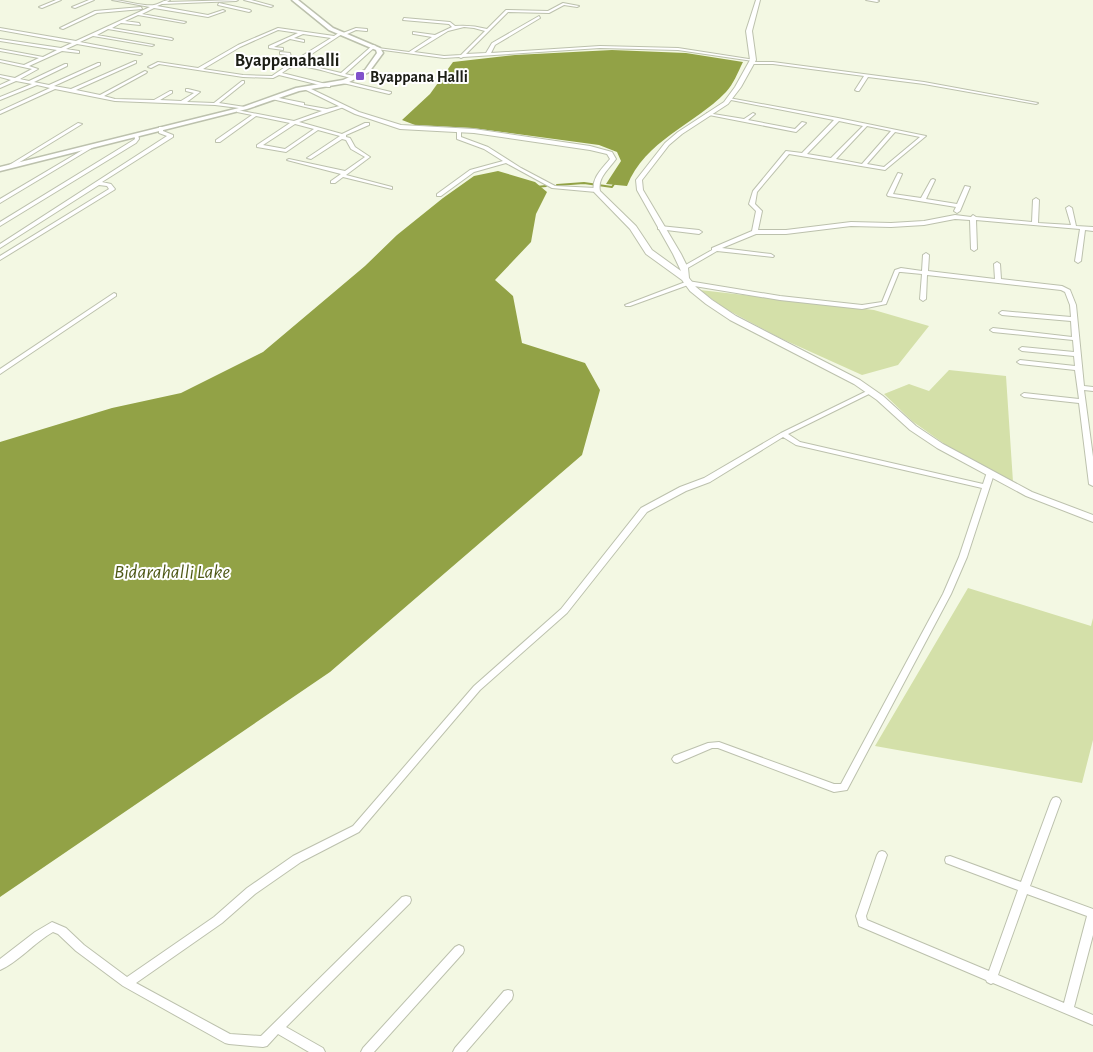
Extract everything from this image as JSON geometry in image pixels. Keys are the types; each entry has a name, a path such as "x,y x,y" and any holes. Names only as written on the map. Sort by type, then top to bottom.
{"main road":[{"path":"0,169 245,108 305,88 328,86 343,79 356,78 367,71 376,61 380,54 376,47 340,35 295,0"}],"street":[{"path":"41,7 59,0"},
{"path":"74,7 92,0"},
{"path":"114,0 208,16 223,11"},
{"path":"26,66 168,0"},
{"path":"161,3 236,0"},
{"path":"246,0 271,6"},
{"path":"686,281 684,268 640,190 641,177 667,144 731,99 753,61 749,31 758,0"},
{"path":"868,0 877,1"},
{"path":"99,11 122,1"},
{"path":"210,2 249,11"},
{"path":"461,56 507,11 549,12 563,4 577,6"},
{"path":"62,28 96,12 152,7"},
{"path":"138,14 184,22"},
{"path":"488,54 493,44 539,17"},
{"path":"404,19 450,23 453,26"},
{"path":"121,22 139,24"},
{"path":"412,52 453,26 471,25 486,30"},
{"path":"107,28 171,39"},
{"path":"0,29 140,54"},
{"path":"199,70 238,46 278,29 340,35"},
{"path":"150,67 158,63 246,76 270,77 280,74 340,35 356,29 366,30"},
{"path":"301,32 270,47 289,54 289,58 299,60 306,66"},
{"path":"414,33 437,36"},
{"path":"92,35 152,45"},
{"path":"289,38 303,40"},
{"path":"0,40 78,52"},
{"path":"388,48 397,43"},
{"path":"343,79 376,47 461,56 600,47 690,50 753,61 924,83 1036,103"},
{"path":"0,50 43,58"},
{"path":"261,60 306,66 389,93"},
{"path":"0,61 36,69 2,87"},
{"path":"71,91 135,62"},
{"path":"0,113 99,64"},
{"path":"0,99 66,66"},
{"path":"100,97 145,72"},
{"path":"280,74 328,86"},
{"path":"0,76 100,97 154,102 215,104 245,108"},
{"path":"857,90 866,76"},
{"path":"2,87 22,80"},
{"path":"215,104 242,82"},
{"path":"305,88 342,106 400,127 459,130 607,152 613,159 596,185"},
{"path":"182,103 198,92 188,90"},
{"path":"154,102 170,92"},
{"path":"274,98 328,111"},
{"path":"731,99 924,136 887,169 786,153 756,192 752,204 759,211 756,232"},
{"path":"318,128 286,151 259,146 294,122 342,106"},
{"path":"234,110 294,122 343,136 348,139 353,148 368,156 333,182"},
{"path":"218,141 256,114"},
{"path":"709,114 796,131 804,123"},
{"path":"745,121 753,114"},
{"path":"803,155 838,119"},
{"path":"8,167 80,124"},
{"path":"309,158 343,136 367,124"},
{"path":"832,160 866,125"},
{"path":"0,246 171,136 161,132 161,128"},
{"path":"459,130 459,138 486,148 507,162 554,187 596,185"},
{"path":"863,166 894,130"},
{"path":"0,224 134,142 137,140 136,135"},
{"path":"0,201 93,146"},
{"path":"289,160 390,188"},
{"path":"439,195 472,171 507,162"},
{"path":"900,174 889,194 959,206"},
{"path":"923,200 933,180"},
{"path":"0,258 112,188 109,185 98,183"},
{"path":"596,185 601,198 634,228 649,252 686,281 702,297 733,318 871,391 923,435 990,474 1050,504 1093,519"},
{"path":"955,217 967,187"},
{"path":"1035,223 1036,200"},
{"path":"1069,208 1074,227"},
{"path":"684,268 714,249 756,232 786,232 851,224 891,225 924,223 955,217 973,217 1093,229"},
{"path":"973,217 974,249"},
{"path":"660,228 699,232"},
{"path":"1078,261 1083,228"},
{"path":"714,249 771,256"},
{"path":"923,299 926,255"},
{"path":"997,264 998,281"},
{"path":"628,305 686,281 780,298 866,307 884,303 897,271 925,272 1048,285 1068,291 1073,305 1080,388 1093,484"},
{"path":"0,372 114,295"},
{"path":"1002,312 1074,319"},
{"path":"993,330 1076,339"},
{"path":"1022,348 1078,354"},
{"path":"1020,362 1078,368"},
{"path":"1080,388 1093,389"},
{"path":"127,983 218,920 251,891 297,858 356,829 477,688 564,611 644,510 683,489 708,480 783,434 871,391"},
{"path":"1024,395 1082,401"},
{"path":"783,434 798,444 984,486"},
{"path":"677,759 712,745 719,745 834,788 844,787 948,594 963,557 984,486 990,474"},
{"path":"990,979 1056,801"},
{"path":"882,855 860,916 863,923 990,979 1093,1020"},
{"path":"950,860 1093,914 1068,1010"},
{"path":"0,965 43,931 52,927 62,931 80,948 127,983 229,1038 263,1042 406,900"},
{"path":"367,1052 459,950"},
{"path":"459,1052 508,995"},
{"path":"278,1028 319,1052"}],"shaded area":[{"path":"700,290 874,310 929,326 898,365 862,375 780,338 724,308"},
{"path":"949,370 1006,376 1013,482 953,450 912,421 884,394 909,384 929,391"},
{"path":"968,588 1091,626 1093,618 1093,740 1082,783 875,746"}],"water":[{"path":"612,50 686,53 743,62 726,92 699,115 671,134 645,157 635,170 627,186 606,184 621,161 617,152 599,145 472,128 415,125 402,120 430,94 453,62 515,55"},
{"name":"Bidarahalli Lake","path":"498,171 535,182 547,192 536,214 531,242 495,280 513,296 522,343 585,363 600,390 582,455 330,672 0,897 0,442 112,408 181,393 263,352 365,266 397,235 443,198 474,176"}],"waterway":[{"path":"557,185 584,183 612,187 616,181"},
{"path":"536,187 546,186"}],"place":[{"name":"Byappana Halli","path":"360,76"}],"district":[{"name":"Byappanahalli","path":"287,60"}]}
